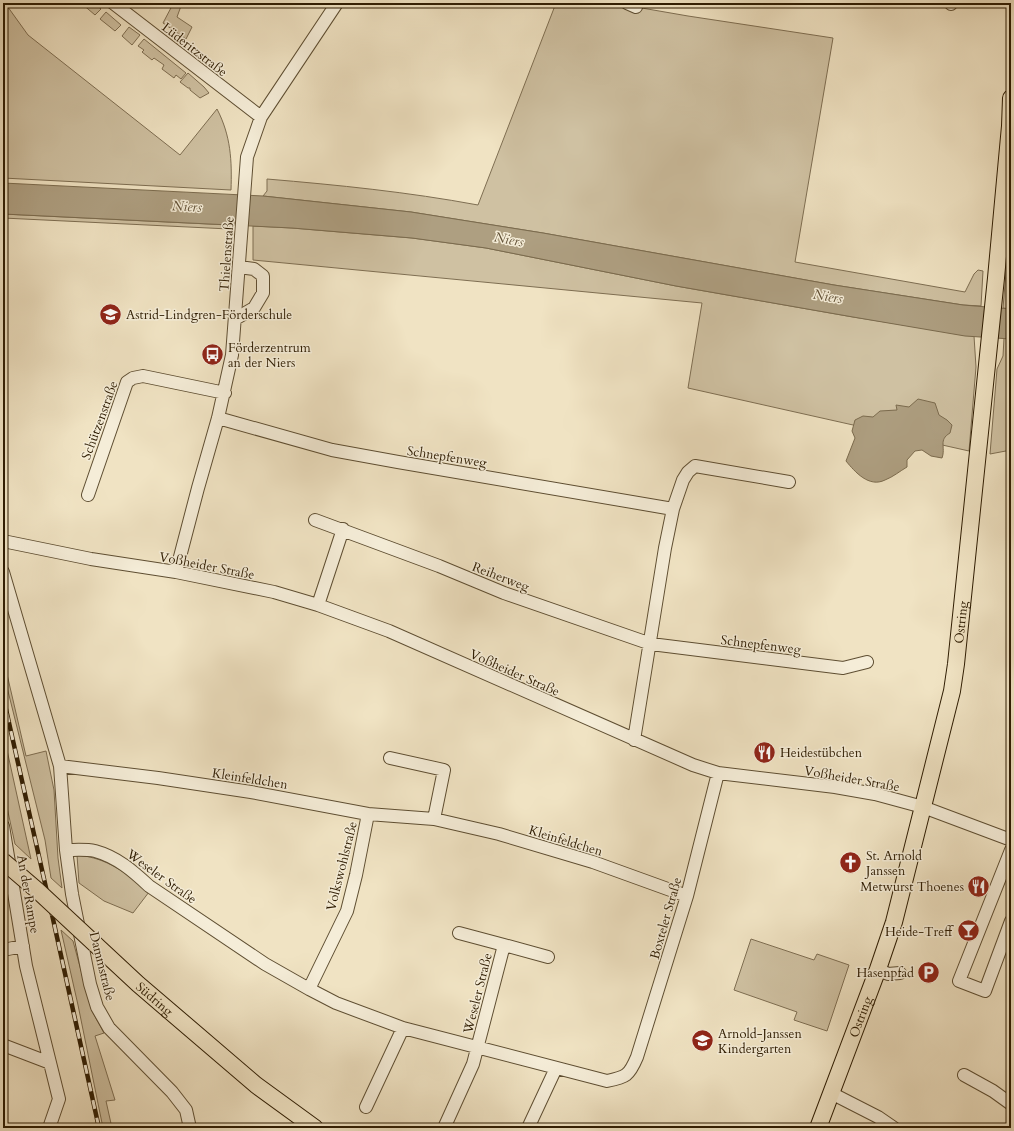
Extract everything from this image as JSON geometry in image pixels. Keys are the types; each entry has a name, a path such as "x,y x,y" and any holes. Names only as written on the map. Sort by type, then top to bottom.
{"main road":[{"name":"Ostring","path":"818,1128 878,969 894,922 952,692 994,294 1010,126 1011,98"},
{"name":"Südring","path":"3,861 38,891 138,984 256,1085 315,1128"}],"street":[{"name":"Lüderitzstraße","path":"113,3 260,117"},
{"name":"Thielenstraße","path":"176,572 225,393 232,355 247,157 260,117 337,3"},
{"path":"235,319 254,308 263,293 263,276 254,269 239,267"},
{"name":"Schützenstraße","path":"88,495 127,382 133,378 143,376 225,393"},
{"name":"Schnepfenweg","path":"218,418 332,450 673,509"},
{"path":"634,740 651,644 665,548 673,509 683,480 688,472 695,466 789,482"},
{"name":"Reiherweg","path":"315,520 343,529 439,566 504,593 651,644"},
{"path":"318,605 343,529"},
{"name":"Voßheider Straße","path":"3,541 90,559 176,572 274,592 318,605 389,631 634,740 718,774 835,787 875,794 923,807 1011,840"},
{"path":"3,572 60,766 66,850"},
{"name":"Schnepfenweg","path":"651,644 842,668 867,662"},
{"path":"390,758 444,770 434,819"},
{"name":"Kleinfeldchen","path":"60,766 158,778 251,792 368,814 434,819 500,834 593,862 687,896"},
{"name":"Boxteler Straße","path":"632,1068 637,1057 687,896 718,774"},
{"name":"Volkswohlstraße","path":"308,989 347,911 368,814"},
{"name":"An der Rampe","path":"3,826 26,966 59,1099 49,1128"},
{"name":"Weseler Straße","path":"66,850 94,851 117,859 135,872 149,886 264,964 336,1003 403,1028 607,1081 622,1078 632,1068"},
{"name":"Dammstraße","path":"66,850 72,894 90,984 97,1007 109,1028 172,1092 186,1110 190,1128"},
{"path":"1011,850 1009,863 959,981 985,990 1011,921"},
{"name":"Weseler Straße","path":"459,934 548,957"},
{"name":"Weseler Straße","path":"444,1128 473,1064 504,945"},
{"path":"3,950 23,946"},
{"path":"878,969 888,974 900,973"},
{"path":"366,1107 403,1028"},
{"path":"3,1045 50,1064"},
{"path":"528,1128 556,1068"},
{"path":"964,1075 1011,1104"},
{"path":"831,1093 878,1117 894,1128"}],"shaded area":[{"path":"3,3 5,3 28,35 180,155 217,109 222,119 230,149 231,190 3,178"},
{"path":"81,3 94,3 101,9 95,15"},
{"path":"556,3 627,3 636,7 688,16 833,38 795,262 965,292 974,274 978,270 983,271 981,306 963,305 834,285 543,233 411,212 263,196 267,191 267,179 373,189 478,205"},
{"path":"173,4 181,6 177,17 192,27 186,39 163,23"},
{"path":"106,12 121,25 115,31 100,19"},
{"path":"129,27 140,35 132,45 122,36"},
{"path":"144,39 186,73 181,79 176,75 174,78 162,69 164,65 154,58 152,60 142,52 144,50 138,46"},
{"path":"188,73 209,93 200,98 190,90 190,88 180,82"},
{"path":"3,214 229,225 229,229 3,218"},
{"path":"1011,214 1011,309 1003,308"},
{"path":"253,226 412,238 486,248 676,286 853,317 974,336 976,367 969,451 688,388 702,303 253,260"},
{"path":"1004,338 1011,339 1011,450 990,454 997,369 1003,356"},
{"path":"3,657 26,756 46,751 54,790 58,858 62,888 51,878 45,840 5,679"},
{"path":"3,732 31,859 15,844 3,789"},
{"path":"77,855 98,859 107,863 124,873 149,892 133,913 104,901 79,883"},
{"path":"61,930 73,941 92,1011 104,1033 95,1036 115,1100 106,1101 112,1128 103,1128"},
{"path":"751,939 814,960 817,954 849,965 827,1031 794,1020 797,1012 734,990"}],"water":[{"name":"Niers","path":"3,183 263,196 411,212 543,233 834,285 963,305 1011,309 1011,339 965,336 676,286 486,248 412,238 292,228 3,214"},
{"path":"918,399 935,403 939,415 952,425 950,433 944,438 943,441 942,458 931,456 922,450 915,451 907,460 907,467 894,476 879,482 873,482 863,478 846,461 855,438 852,431 855,420 863,416 873,417 880,411 897,410 896,405 909,407"}],"railway":[{"path":"3,696 99,1128"}],"place":[{"name":"Astrid-Lindgren-Förderschule","path":"110,314"},
{"name":"Förderzentrum an der Niers","path":"213,354"},
{"name":"Heidestübchen","path":"765,752"},
{"name":"St. Arnold Janssen","path":"850,862"},
{"name":"Metwurst Thoenes","path":"979,886"},
{"name":"Heide-Treff","path":"968,931"},
{"name":"Hasenpfad","path":"929,972"},
{"name":"Arnold-Janssen Kindergarten","path":"703,1040"}]}
